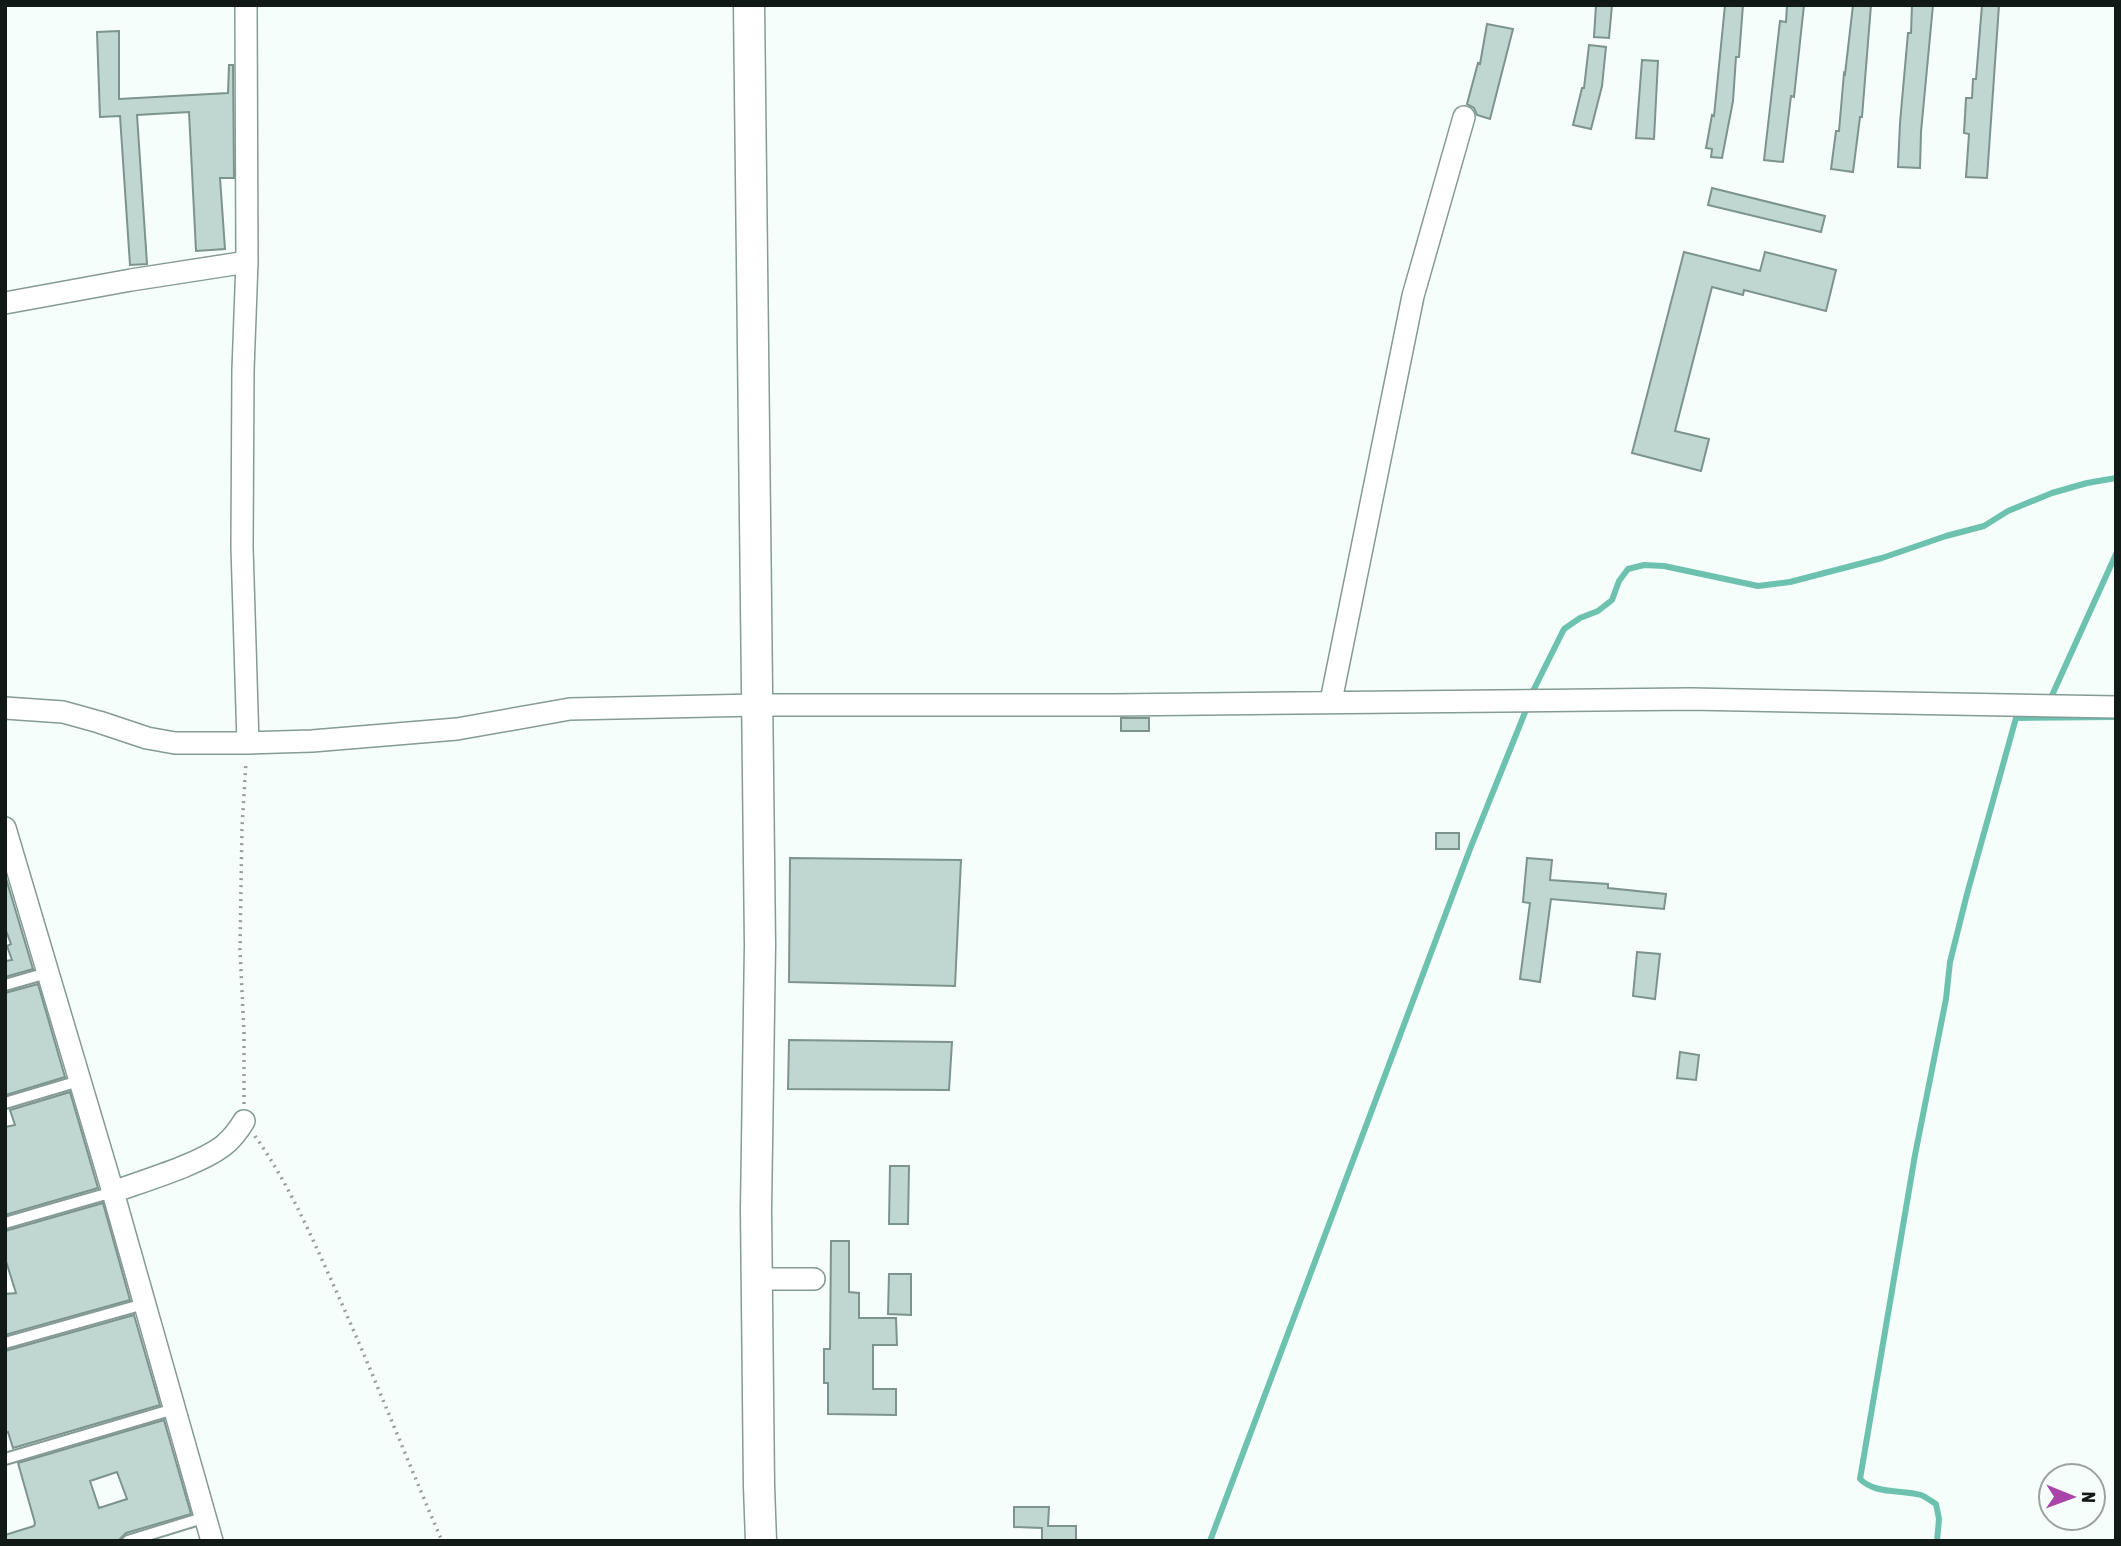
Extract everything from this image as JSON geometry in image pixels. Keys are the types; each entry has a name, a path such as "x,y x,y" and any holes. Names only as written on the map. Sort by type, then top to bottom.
{"street":[{"path":"246,5 247,262 243,370 242,547 248,743"},
{"path":"749,5 760,945 757,1279 761,1541"},
{"path":"1331,701 1413,296 1464,117"},
{"path":"5,303 247,262"},
{"path":"5,708 63,712 147,738 175,743 248,743 312,741 457,729 570,709 757,705 1113,705 1691,699 2116,707"},
{"path":"5,828 10,865 47,973 113,1192 212,1541"},
{"path":"113,1192 200,1159 222,1147 236,1134 244,1121"},
{"path":"757,1279 814,1279"}],"lane":[{"path":"5,985 47,973"},
{"path":"5,1103 79,1081"},
{"path":"5,1223 113,1192"},
{"path":"5,1343 144,1304"},
{"path":"5,1459 174,1409"},
{"path":"128,1541 206,1517"}],"path":[{"path":"248,743 242,827 240,950 244,1121 276,1169 310,1232 442,1541"}],"building":[{"path":"1596,5 1612,5 1609,38 1594,37"},
{"path":"1725,5 1743,5 1733,101 1722,158 1711,157 1712,149 1706,148 1712,115 1714,116"},
{"path":"1787,5 1804,5 1794,97 1791,96 1783,162 1764,160 1780,21 1786,22"},
{"path":"1853,5 1871,5 1862,117 1853,172 1831,169 1836,131 1839,131"},
{"path":"1912,5 1933,5 1920,168 1898,167"},
{"path":"1982,5 1999,5 1987,178 1966,177 1969,134 1964,133 1966,98 1972,98 1973,79 1976,79"},
{"path":"1487,24 1513,29 1490,119 1477,115 1474,108 1467,104 1478,63 1480,64"},
{"path":"119,31 119,99 228,93 229,65 233,65 234,178 220,178 225,249 196,251 189,112 137,115 147,264 130,265 120,116 100,117 97,32"},
{"path":"1589,45 1606,47 1602,86 1591,129 1573,125 1584,88"},
{"path":"1642,60 1658,61 1654,139 1636,138"},
{"path":"1712,188 1825,216 1821,232 1708,205"},
{"path":"1684,252 1760,271 1765,252 1836,270 1826,311 1744,290 1743,295 1712,287 1675,431 1709,439 1701,471 1632,453"},
{"path":"1121,718 1149,718 1149,731 1121,731"},
{"path":"1436,833 1459,833 1459,849 1436,849"},
{"path":"790,858 961,860 955,986 789,982"},
{"path":"1527,858 1552,860 1550,880 1608,884 1608,888 1666,894 1664,909 1551,899 1540,982 1520,979 1530,903 1523,902"},
{"path":"5,875 33,969 5,977 5,961 12,960 7,946 11,944 5,928"},
{"path":"1637,952 1660,954 1655,999 1633,996"},
{"path":"38,984 65,1077 6,1095 5,993"},
{"path":"789,1040 952,1042 949,1090 788,1089"},
{"path":"1680,1052 1699,1055 1696,1080 1677,1078"},
{"path":"70,1092 98,1188 5,1215 5,1127 15,1125 10,1110"},
{"path":"890,1166 909,1166 908,1224 889,1224"},
{"path":"103,1203 130,1300 5,1335 5,1294 16,1293 5,1258 5,1231"},
{"path":"831,1241 849,1241 849,1292 859,1293 859,1318 896,1318 897,1345 873,1345 873,1389 896,1389 896,1415 828,1414 824,1349 830,1349"},
{"path":"889,1274 911,1274 911,1315 888,1314"},
{"path":"134,1315 160,1405 13,1448 8,1432 5,1433 5,1351"},
{"path":"164,1420 191,1514 126,1533 118,1541 5,1541 5,1535 34,1526 35,1523 18,1463","holes":["117,1472 127,1499 99,1508 90,1481"]},
{"path":"1014,1507 1049,1507 1048,1526 1076,1526 1076,1541 1042,1541 1042,1528 1014,1527"}],"waterway":[{"path":"1531,695 1564,629 1580,618 1598,611 1612,600 1619,581 1628,569 1644,565 1664,566 1758,586 1790,582 1882,558 1984,526 2008,511 2052,493 2116,478"},
{"path":"2049,702 2116,554"},
{"path":"1210,1541 1470,849 1528,705"},
{"path":"1937,1541 1939,1519 1936,1504 1921,1495 1881,1490 1860,1479 1915,1155 1946,999 1950,962 2016,718 2116,717"}]}
